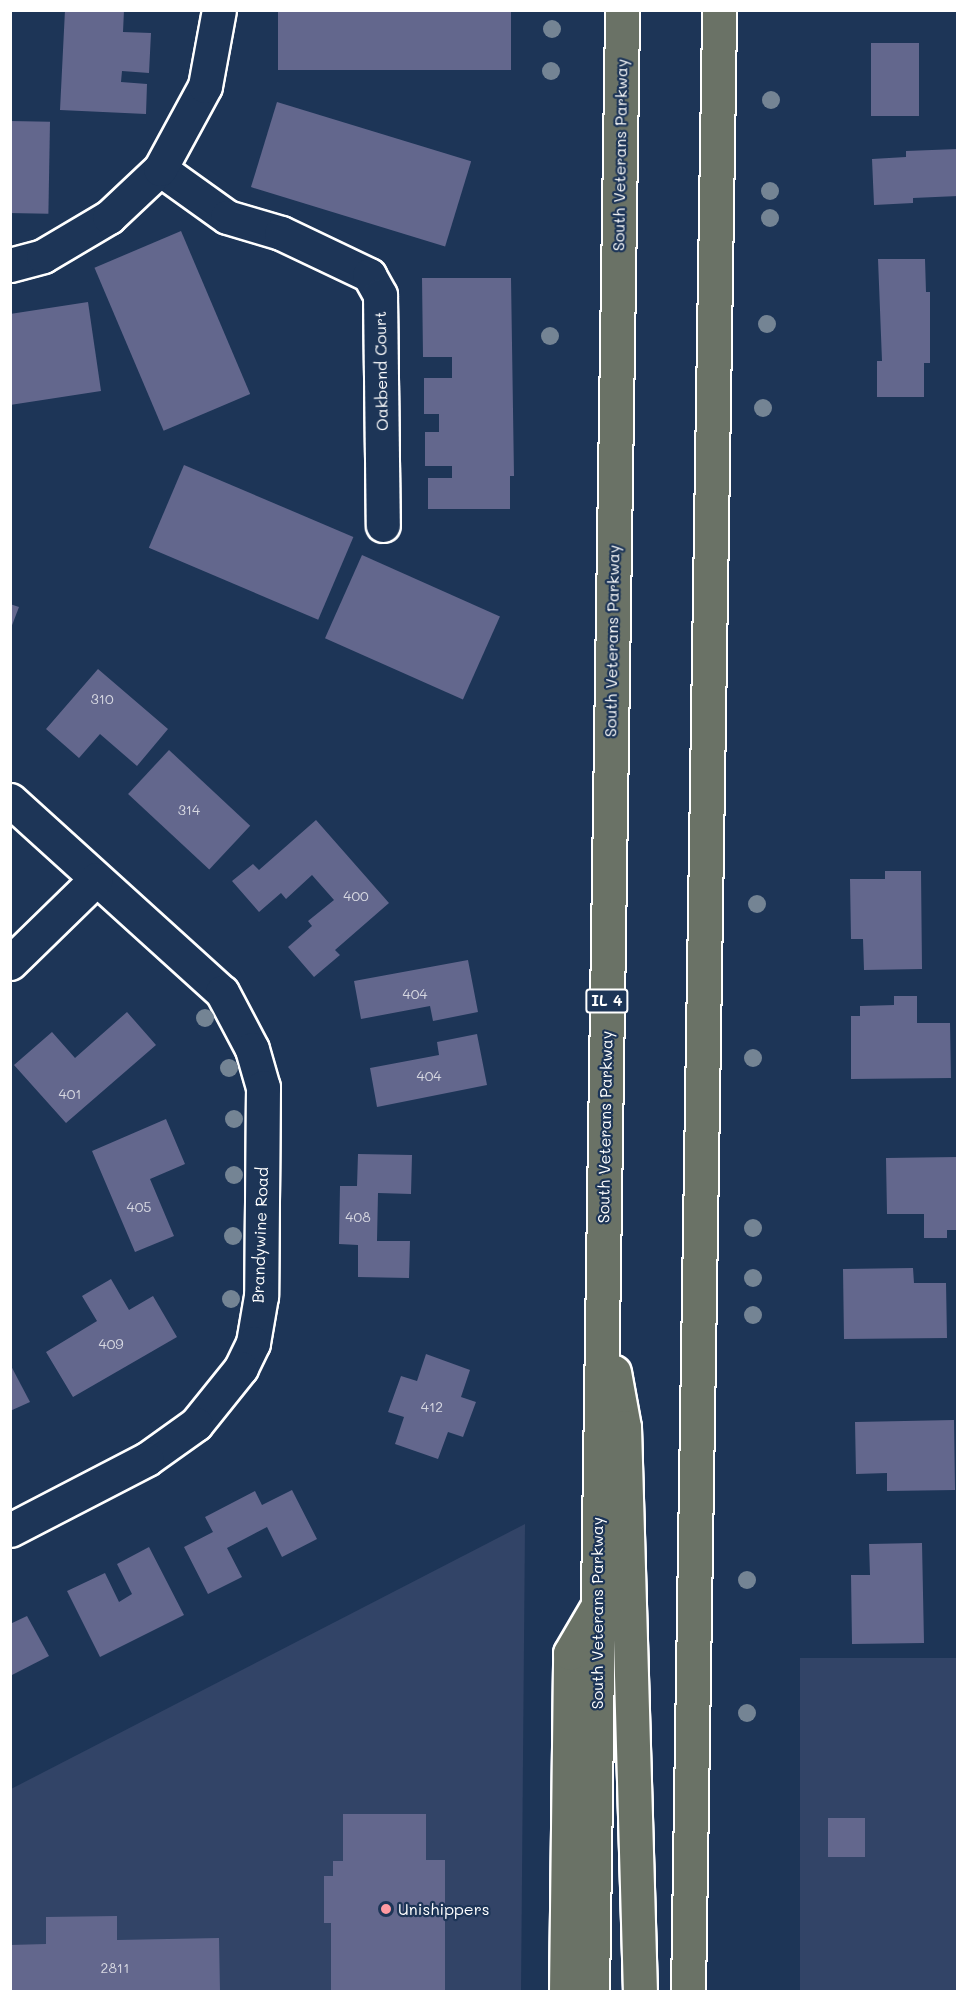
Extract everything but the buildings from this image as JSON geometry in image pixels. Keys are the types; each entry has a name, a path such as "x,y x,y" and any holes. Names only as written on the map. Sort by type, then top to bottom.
{"highway":[{"name":"South Veterans Parkway","path":"592,1992 622,10"},
{"path":"689,1989 719,10"},
{"path":"601,1306 624,1427 640,1992"},
{"path":"566,1992 570,1653 597,1606"}],"street":[{"path":"10,265 43,256 109,217 160,169 205,86 219,10"},
{"name":"Oakbend Court","path":"160,169 227,217 282,234 369,275 380,296 383,525"},
{"name":"Brandywine Road","path":"10,800 222,992 252,1049 263,1087 261,1296 253,1342 241,1368 224,1393 196,1424 147,1460 10,1530"},
{"path":"10,963 96,879"}],"shaded area":[{"path":"525,1524 521,1991 11,1992 11,1789"},
{"path":"800,1658 957,1658 957,1991 800,1991"}],"place":[{"name":"Unishippers","path":"386,1909"}]}
